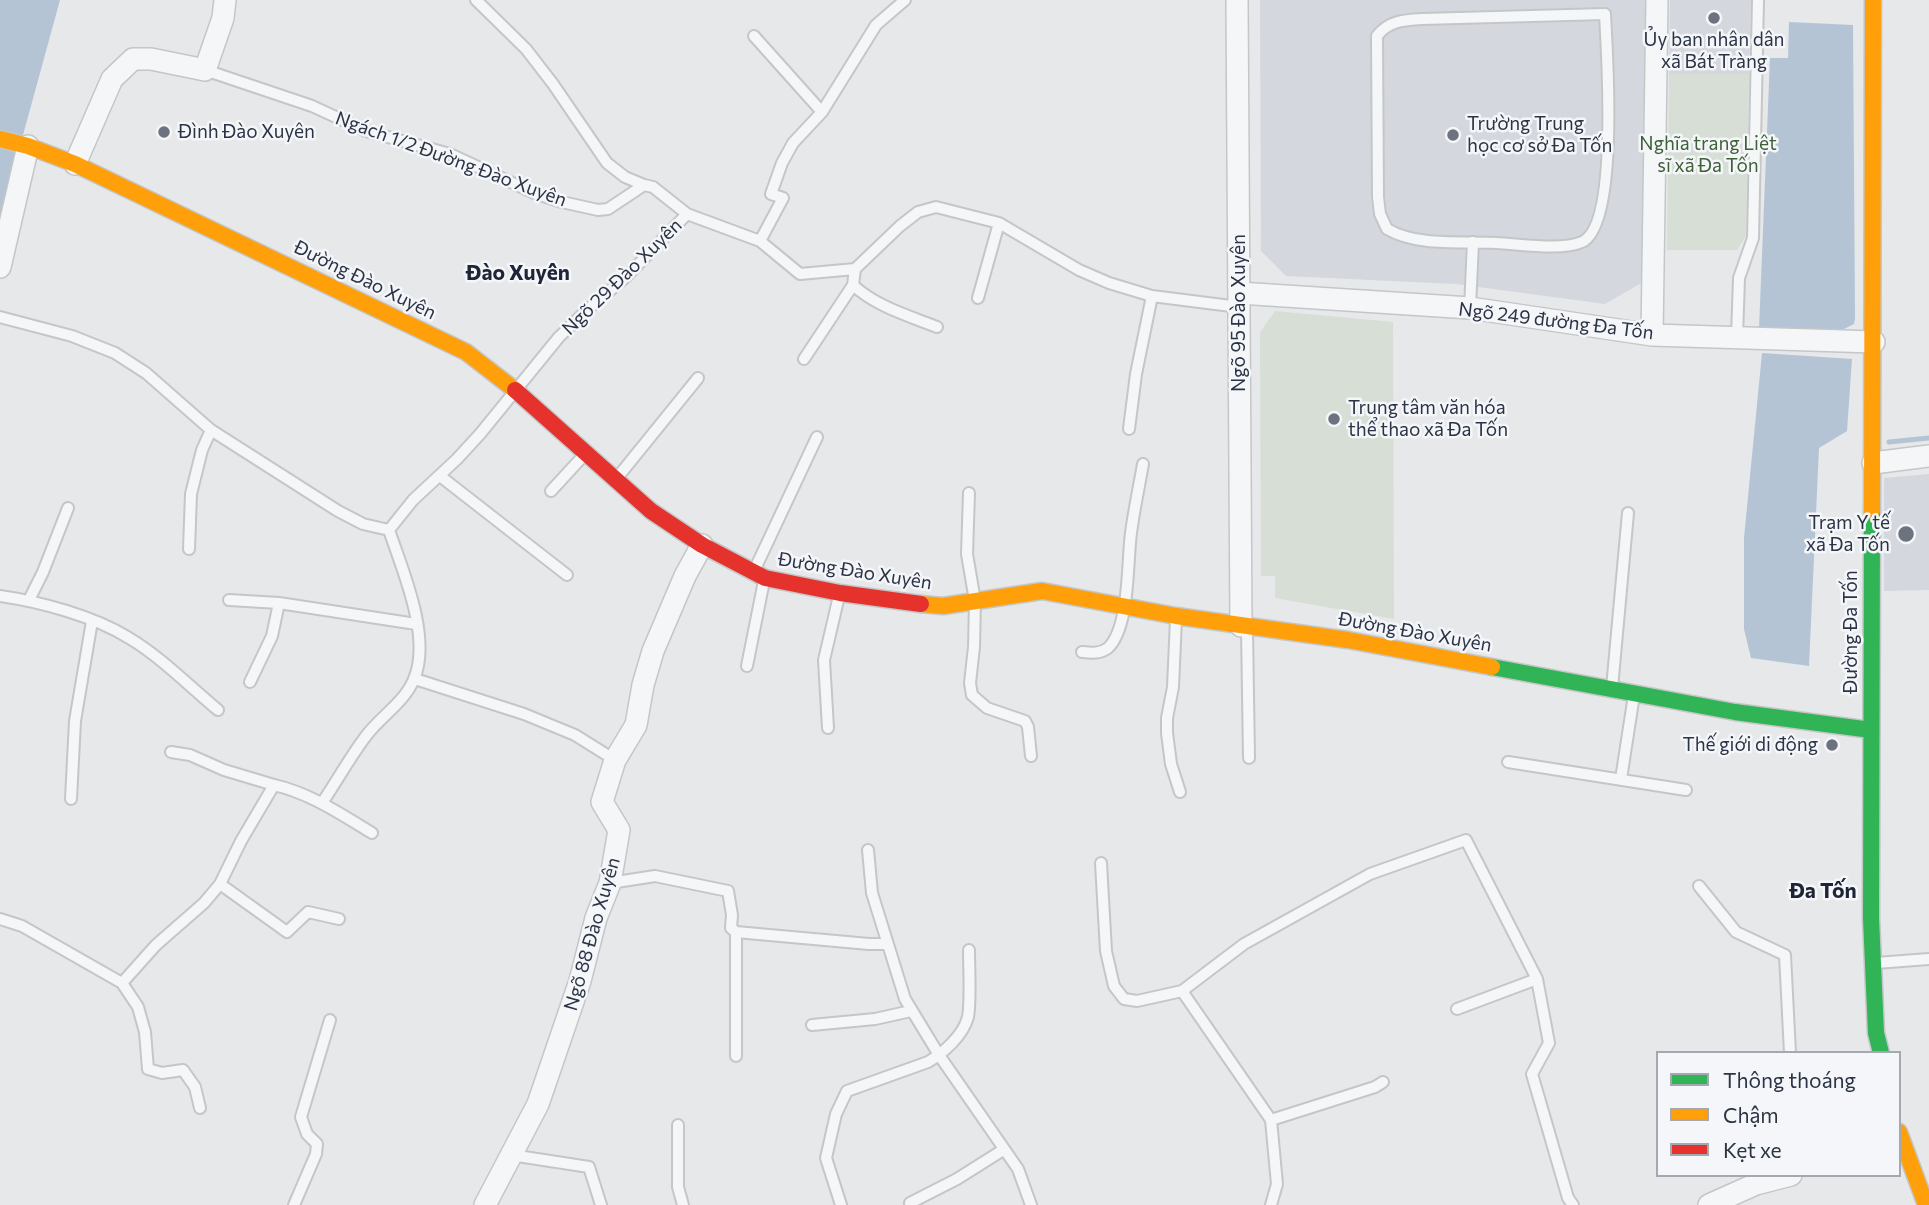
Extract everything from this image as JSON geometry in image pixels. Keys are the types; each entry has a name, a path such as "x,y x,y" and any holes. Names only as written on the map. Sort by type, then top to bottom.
{"street":[{"path":"75,164 112,79 133,59 151,59 205,70 223,18 225,0"},
{"name":"Ngõ 95 Đào Xuyên","path":"1237,0 1244,626"},
{"path":"1652,335 1657,0"},
{"name":"Đường Đa Tốn","path":"1873,0 1871,730 1873,963 1876,1033 1880,1051"},
{"name":"Đường Đào Xuyên","path":"0,139 28,146 75,164 466,352 587,452 651,512 702,545 759,576 840,593 943,606 1042,591 1176,617 1348,640 1735,712 1871,730"},
{"path":"0,267 28,146"},
{"name":"Ngõ 249 đường Đa Tốn","path":"1239,300 1470,309 1652,335 1874,342"},
{"path":"1873,463 1929,456"},
{"name":"Ngõ 88 Đào Xuyên","path":"485,1205 538,1104 580,981 596,918 610,883 619,830 602,802 615,760 636,725 643,685 653,651 685,576 702,545"},
{"path":"1901,1143 1923,1182 1926,1205"},
{"path":"1709,1205 1756,1184 1783,1177"}],"lane":[{"path":"476,0 526,50 554,84 607,163 625,177 653,187 687,214"},
{"path":"760,241 783,198 771,194 782,163 793,143 822,112 876,25 905,0"},
{"path":"1738,337 1739,278 1753,238 1758,0"},
{"path":"1605,14 1607,177 1592,234 1585,241 1574,245 1474,242 1411,239 1387,229 1378,197 1376,161 1377,36 1383,27 1406,20 1605,14"},
{"path":"754,36 822,112"},
{"name":"Ngách 1/2 Đường Đào Xuyên","path":"205,70 312,106 366,131 450,155 534,193 562,202 598,210 608,209 644,185"},
{"path":"804,359 853,285 855,270 918,212 936,207 999,223 1079,270 1109,283 1152,296 1239,300"},
{"name":"Ngõ 29 Đào Xuyên","path":"388,530 413,500 480,434 559,337 627,276 687,214 760,241 800,274 855,270"},
{"path":"978,298 999,223"},
{"path":"1470,309 1474,242"},
{"path":"853,285 862,294 937,327"},
{"path":"1129,429 1136,374 1152,296"},
{"path":"0,317 72,336 115,353 146,373 211,430 338,511 363,524 388,530 414,603 418,658 415,679 397,704 366,736 322,803"},
{"path":"615,480 698,378"},
{"path":"188,549 191,494 202,450 211,430"},
{"path":"747,666 759,576 817,437"},
{"path":"551,491 587,452"},
{"path":"1082,652 1098,653 1107,648 1120,623 1130,534 1143,464"},
{"path":"440,476 567,575"},
{"path":"970,493 967,554 975,601 970,683 972,695 987,708 1025,721 1031,756"},
{"path":"29,600 68,508"},
{"path":"1612,688 1628,513"},
{"path":"828,728 824,660 840,593"},
{"path":"0,596 29,600 115,630 140,645 218,710"},
{"path":"229,600 279,603 416,624"},
{"path":"250,682 272,636 279,603"},
{"path":"1176,617 1174,687 1167,718 1167,733 1171,764 1180,792"},
{"path":"71,799 75,721 92,621"},
{"path":"1244,626 1249,758"},
{"path":"415,679 524,714 575,736 615,760"},
{"path":"1621,779 1635,692"},
{"path":"171,752 190,755 224,770 286,788 322,803 372,833"},
{"path":"1508,762 1686,790"},
{"path":"122,983 156,945 204,903 220,884 274,785"},
{"path":"1101,863 1106,951 1114,986 1124,999 1137,1001 1182,991 1244,944 1370,874 1466,840 1538,979 1549,1043 1532,1074 1568,1198 1573,1205"},
{"path":"868,850 872,893 911,1011 1018,1169 1031,1205"},
{"path":"610,883 655,876 728,891 731,928 736,932 887,944"},
{"path":"220,884 287,932 308,912 339,919"},
{"path":"1699,886 1736,932 1785,955 1790,1051"},
{"path":"0,919 22,926 122,983 138,1007 145,1032 148,1069 162,1073 183,1070 195,1087 200,1108"},
{"path":"736,932 737,1056"},
{"path":"841,1205 826,1158 836,1114 847,1091 928,1062 953,1041 967,1018 969,950"},
{"path":"1873,963 1929,959"},
{"path":"1457,1009 1538,979"},
{"path":"1182,991 1271,1120 1277,1184 1271,1205"},
{"path":"812,1026 875,1019 911,1011"},
{"path":"294,1205 316,1154 317,1144 307,1134 301,1116 330,1020"},
{"path":"1271,1120 1376,1087 1383,1082"},
{"path":"678,1125 678,1187 683,1205"},
{"path":"910,1203 957,1179 1003,1150"},
{"path":"510,1155 583,1164 591,1170 601,1205"}],"shaded area":[{"name":"Trường Trung học cơ sở Đa Tốn","path":"1260,0 1647,0 1643,282 1605,304 1456,284 1286,276 1261,251"},
{"path":"1670,0 1751,0 1749,74 1669,74"},
{"name":"Trạm Y tế xã Đa Tốn","path":"1929,474 1929,590 1884,591 1884,478"}],"green space":[{"name":"Nghĩa trang Liệt sĩ xã Đa Tốn","path":"1669,74 1749,74 1746,236 1737,250 1667,250"},
{"name":"Trung tâm văn hóa thể thao xã Đa Tốn","path":"1275,311 1393,322 1394,619 1275,598 1275,576 1261,576 1260,332"}],"water":[{"path":"0,0 60,0 0,219"},
{"path":"1789,22 1853,25 1855,318 1854,324 1844,329 1759,329 1770,58 1788,58"},
{"path":"1762,353 1852,359 1847,431 1819,448 1809,666 1751,658 1744,629 1744,538"}],"waterway":[{"path":"1889,442 1929,438"}],"traffic: fast":[{"path":"1872,511 1871,918 1876,1033 1880,1051"},
{"path":"1492,667 1735,712 1871,730"}],"traffic: slow":[{"path":"1872,511 1873,0"},
{"path":"0,139 28,146 75,164 466,352 515,390"},
{"path":"921,604 943,606 1042,591 1176,616 1348,640 1492,667"},
{"path":"1901,1137 1926,1205"}],"traffic: jam":[{"path":"515,390 651,511 702,545 765,578 840,593 921,604"}],"place":[{"name":"Ủy ban nhân dân xã Bát Tràng","path":"1714,18"},
{"name":"Đình Đào Xuyên","path":"164,132"},
{"name":"Trường Trung học cơ sở Đa Tốn","path":"1453,135"},
{"name":"Trung tâm văn hóa thể thao xã Đa Tốn","path":"1334,419"},
{"name":"Trạm Y tế xã Đa Tốn","path":"1906,534"},
{"name":"Thế giới di động","path":"1832,745"}],"district":[{"name":"Đào Xuyên","path":"518,273"},
{"name":"Đa Tốn","path":"1823,891"}]}
